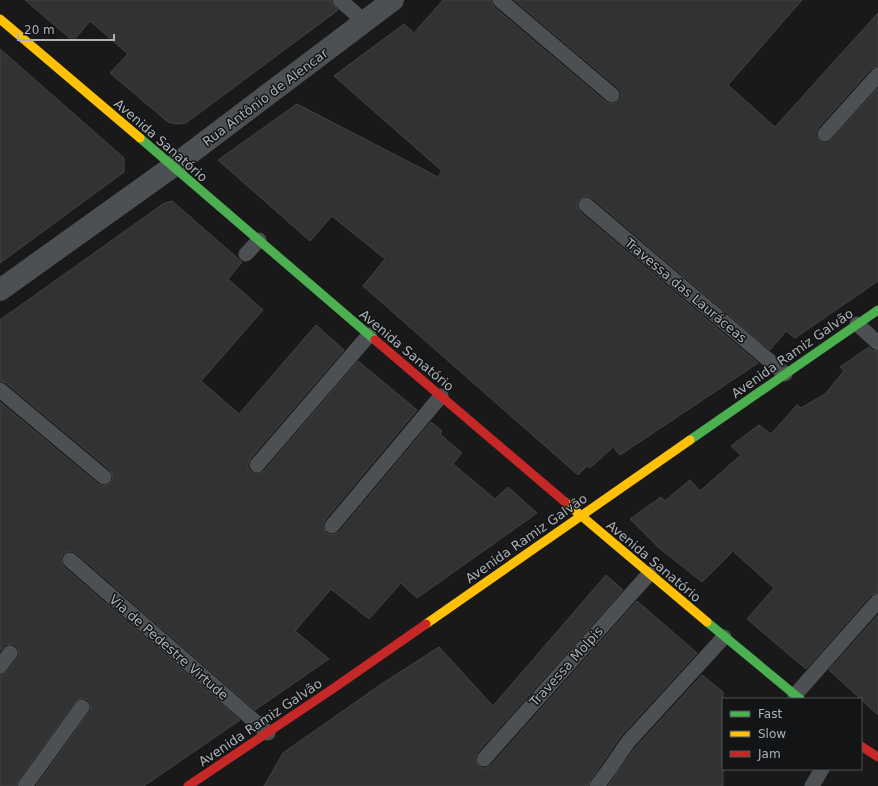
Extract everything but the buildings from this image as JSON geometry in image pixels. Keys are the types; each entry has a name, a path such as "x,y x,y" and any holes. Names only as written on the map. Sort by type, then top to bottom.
{"street":[{"name":"Rua Antônio de Alencar","path":"0,290 172,167 393,0"},
{"name":"Avenida Sanatório","path":"0,19 649,574 797,697"},
{"name":"Avenida Ramiz Galvão","path":"188,786 268,734 878,310"},
{"path":"862,747 878,757"}],"lane":[{"path":"340,0 365,22"},
{"path":"500,0 612,95"},
{"path":"825,134 878,75"},
{"name":"Travessa das Lauráceas","path":"586,205 786,374"},
{"path":"246,254 259,240"},
{"path":"857,324 878,342"},
{"path":"257,465 369,335"},
{"path":"0,390 104,477"},
{"path":"332,526 441,396"},
{"name":"Via de Pedestre Virtude","path":"70,560 268,734"},
{"name":"Travessa Molpis","path":"484,759 649,574"},
{"path":"797,697 878,601"},
{"path":"597,786 628,742 724,637"},
{"path":"0,666 10,653"},
{"path":"25,786 82,707"},
{"path":"812,786 821,770"}],"traffic: fast":[{"path":"140,138 375,340"},
{"path":"690,440 878,310"},
{"path":"707,622 799,698"}],"traffic: slow":[{"path":"0,19 140,138"},
{"path":"426,624 690,440"},
{"path":"565,502 707,622"}],"traffic: jam":[{"path":"375,340 565,502"},
{"path":"188,786 426,624"},
{"path":"862,747 878,757"}]}
